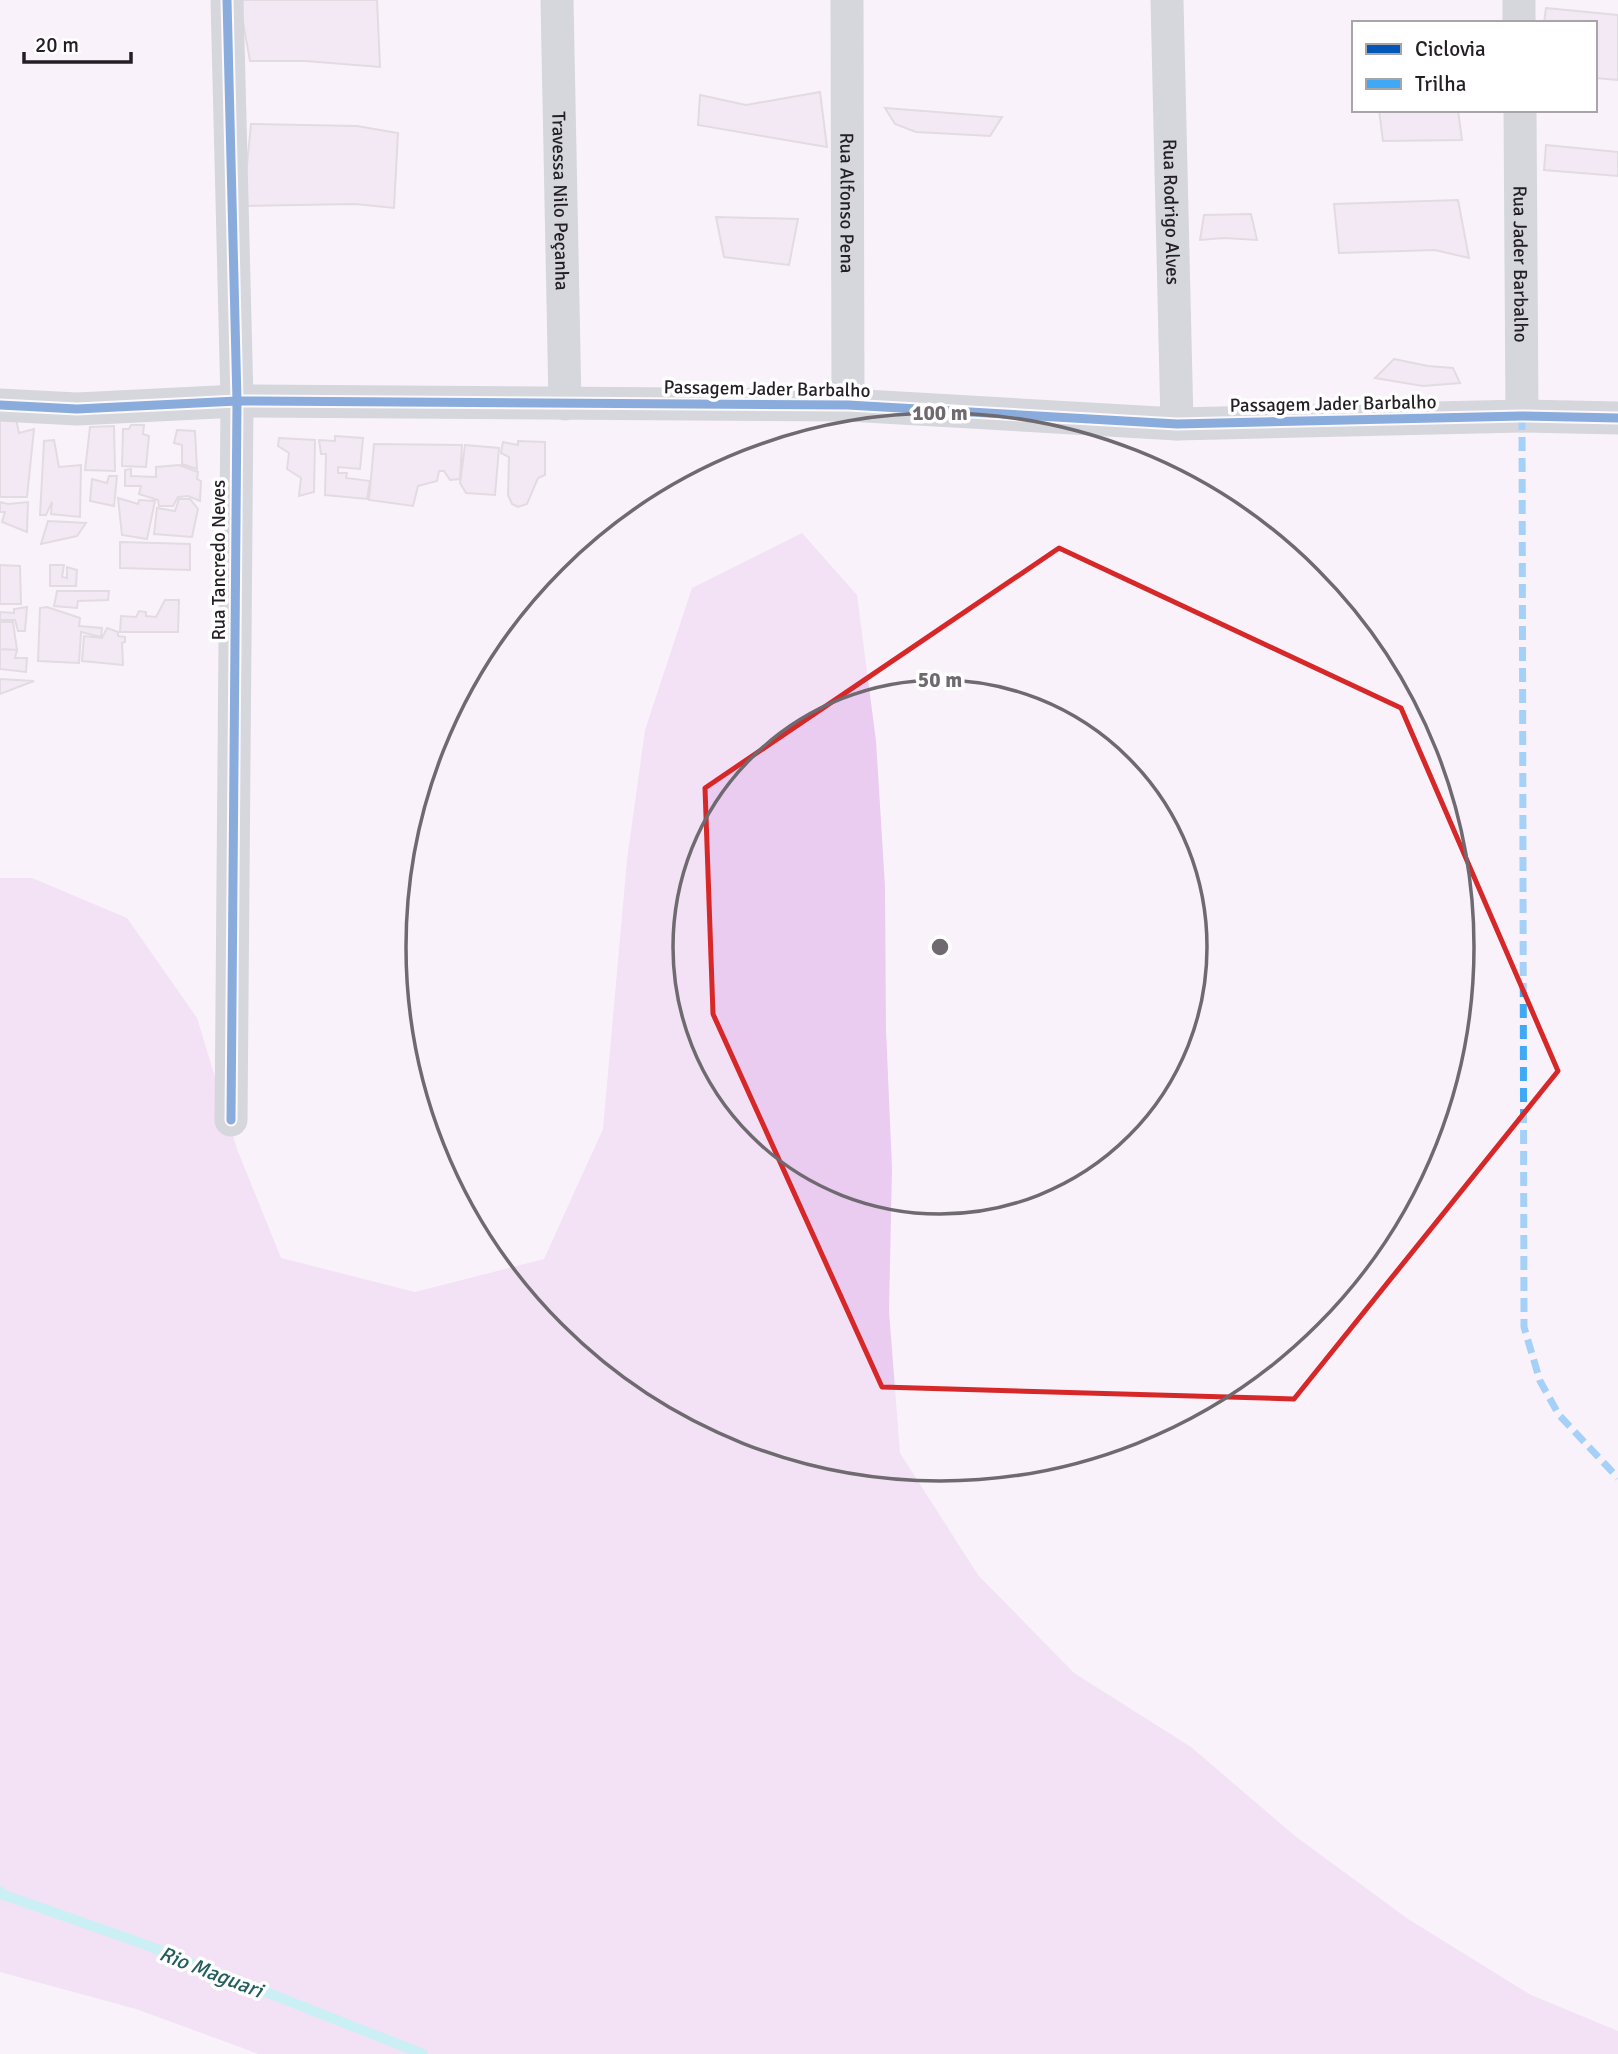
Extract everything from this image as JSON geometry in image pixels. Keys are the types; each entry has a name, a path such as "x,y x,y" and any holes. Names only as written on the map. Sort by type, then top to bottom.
{"street":[{"name":"Rua Tancredo Neves","path":"227,0 237,401 231,1119"},
{"name":"Travessa Nilo Peçanha","path":"556,0 565,404"},
{"name":"Rua Alfonso Pena","path":"847,0 848,405"},
{"name":"Rua Rodrigo Alves","path":"1167,0 1177,424"},
{"path":"1519,0 1519,21"},
{"name":"Rua Jader Barbalho","path":"1520,112 1522,416"},
{"name":"Passagem Jader Barbalho","path":"0,405 77,409 237,401 848,405 1177,424 1522,416 1618,418"}],"highlighted area":[{"path":"1059,548 1401,708 1558,1071 1294,1399 882,1387 713,1014 705,788"}],"shaded area":[{"path":"802,533 857,595 876,741 885,886 886,1030 892,1168 889,1311 900,1453 978,1575 1074,1673 1191,1747 1295,1836 1408,1919 1531,1995 1618,2031 1618,2054 259,2054 136,2009 0,1972 0,878 32,878 127,918 197,1018 237,1149 281,1258 415,1292 544,1259 603,1129 627,860 645,730 692,588"}],"building":[{"path":"239,0 377,0 380,67 305,61 250,61"},
{"path":"1546,8 1618,15 1618,80 1597,78 1597,21 1544,21"},
{"path":"820,92 827,147 698,125 700,95 746,105"},
{"path":"885,108 1002,117 990,136 916,132 895,124"},
{"path":"1379,112 1458,112 1462,140 1383,141"},
{"path":"251,124 357,126 398,133 394,208 355,204 243,206"},
{"path":"1546,145 1618,152 1618,176 1544,170"},
{"path":"1458,200 1469,258 1435,250 1339,253 1334,204"},
{"path":"1251,214 1257,240 1200,240 1204,215"},
{"path":"716,217 798,219 789,265 724,257"},
{"path":"1394,359 1453,368 1460,383 1423,386 1375,378"},
{"path":"0,417 16,419 19,433 34,429 27,497 0,497"},
{"path":"131,425 144,425 143,434 149,436 146,467 122,466 123,429 129,429"},
{"path":"114,426 115,471 85,470 90,427"},
{"path":"177,430 195,431 197,469 182,464 182,445 174,443"},
{"path":"335,436 363,438 360,469 338,467 338,473 347,473 346,478 370,481 367,499 325,495 326,454 321,454 319,440 335,441"},
{"path":"279,438 315,440 314,492 299,496 301,478 287,469 289,453 278,446"},
{"path":"54,440 59,467 81,465 80,517 51,514 52,502 46,515 40,515 44,441"},
{"path":"518,441 545,442 545,475 538,478 527,504 518,507 512,504 508,495 509,457 501,453 503,442 518,445"},
{"path":"374,444 462,445 460,479 450,480 444,471 439,471 437,481 418,486 413,506 369,500"},
{"path":"465,445 499,448 495,495 466,493 460,483"},
{"path":"179,465 198,472 197,479 201,481 200,501 188,496 178,497 173,506 159,506 158,500 139,494 141,486 125,486 125,470 131,469 131,476 156,477 156,467"},
{"path":"109,476 117,476 114,506 90,501 92,479 107,483"},
{"path":"118,498 138,504 139,500 155,501 147,539 122,535"},
{"path":"179,499 190,499 198,509 192,537 154,534 157,508 175,511"},
{"path":"0,502 28,502 27,532 2,522 5,512 0,512"},
{"path":"48,521 86,523 77,536 41,544"},
{"path":"120,542 190,544 190,570 120,568"},
{"path":"0,565 20,566 21,604 0,604"},
{"path":"50,565 64,565 62,577 67,578 67,567 77,570 76,586 50,586"},
{"path":"57,591 109,591 108,600 78,601 77,608 54,606"},
{"path":"165,600 179,600 178,632 120,632 121,616 136,617 139,611 146,612 146,616 156,617"},
{"path":"27,607 25,631 18,631 15,620 0,620 0,612 14,613 14,609"},
{"path":"47,607 80,618 79,626 102,628 101,637 81,632 79,663 38,661 40,608"},
{"path":"0,622 13,622 17,650 0,649"},
{"path":"107,628 118,632 118,636 125,637 125,642 122,643 123,665 82,661 84,636 102,638"},
{"path":"0,649 17,650 15,658 27,658 26,672 0,669"},
{"path":"0,679 34,681 0,694"}],"waterway":[{"name":"Rio Maguari","path":"0,1891 1,1894 141,1943 423,2054"}],"marked path":[{"path":"1522,416 1524,1327 1540,1381 1559,1415 1618,1478"}],"cycle path":[{"path":"227,0 237,401 231,1120"},
{"path":"0,405 77,409 237,401 848,405 1177,424 1522,416 1618,418"}]}
